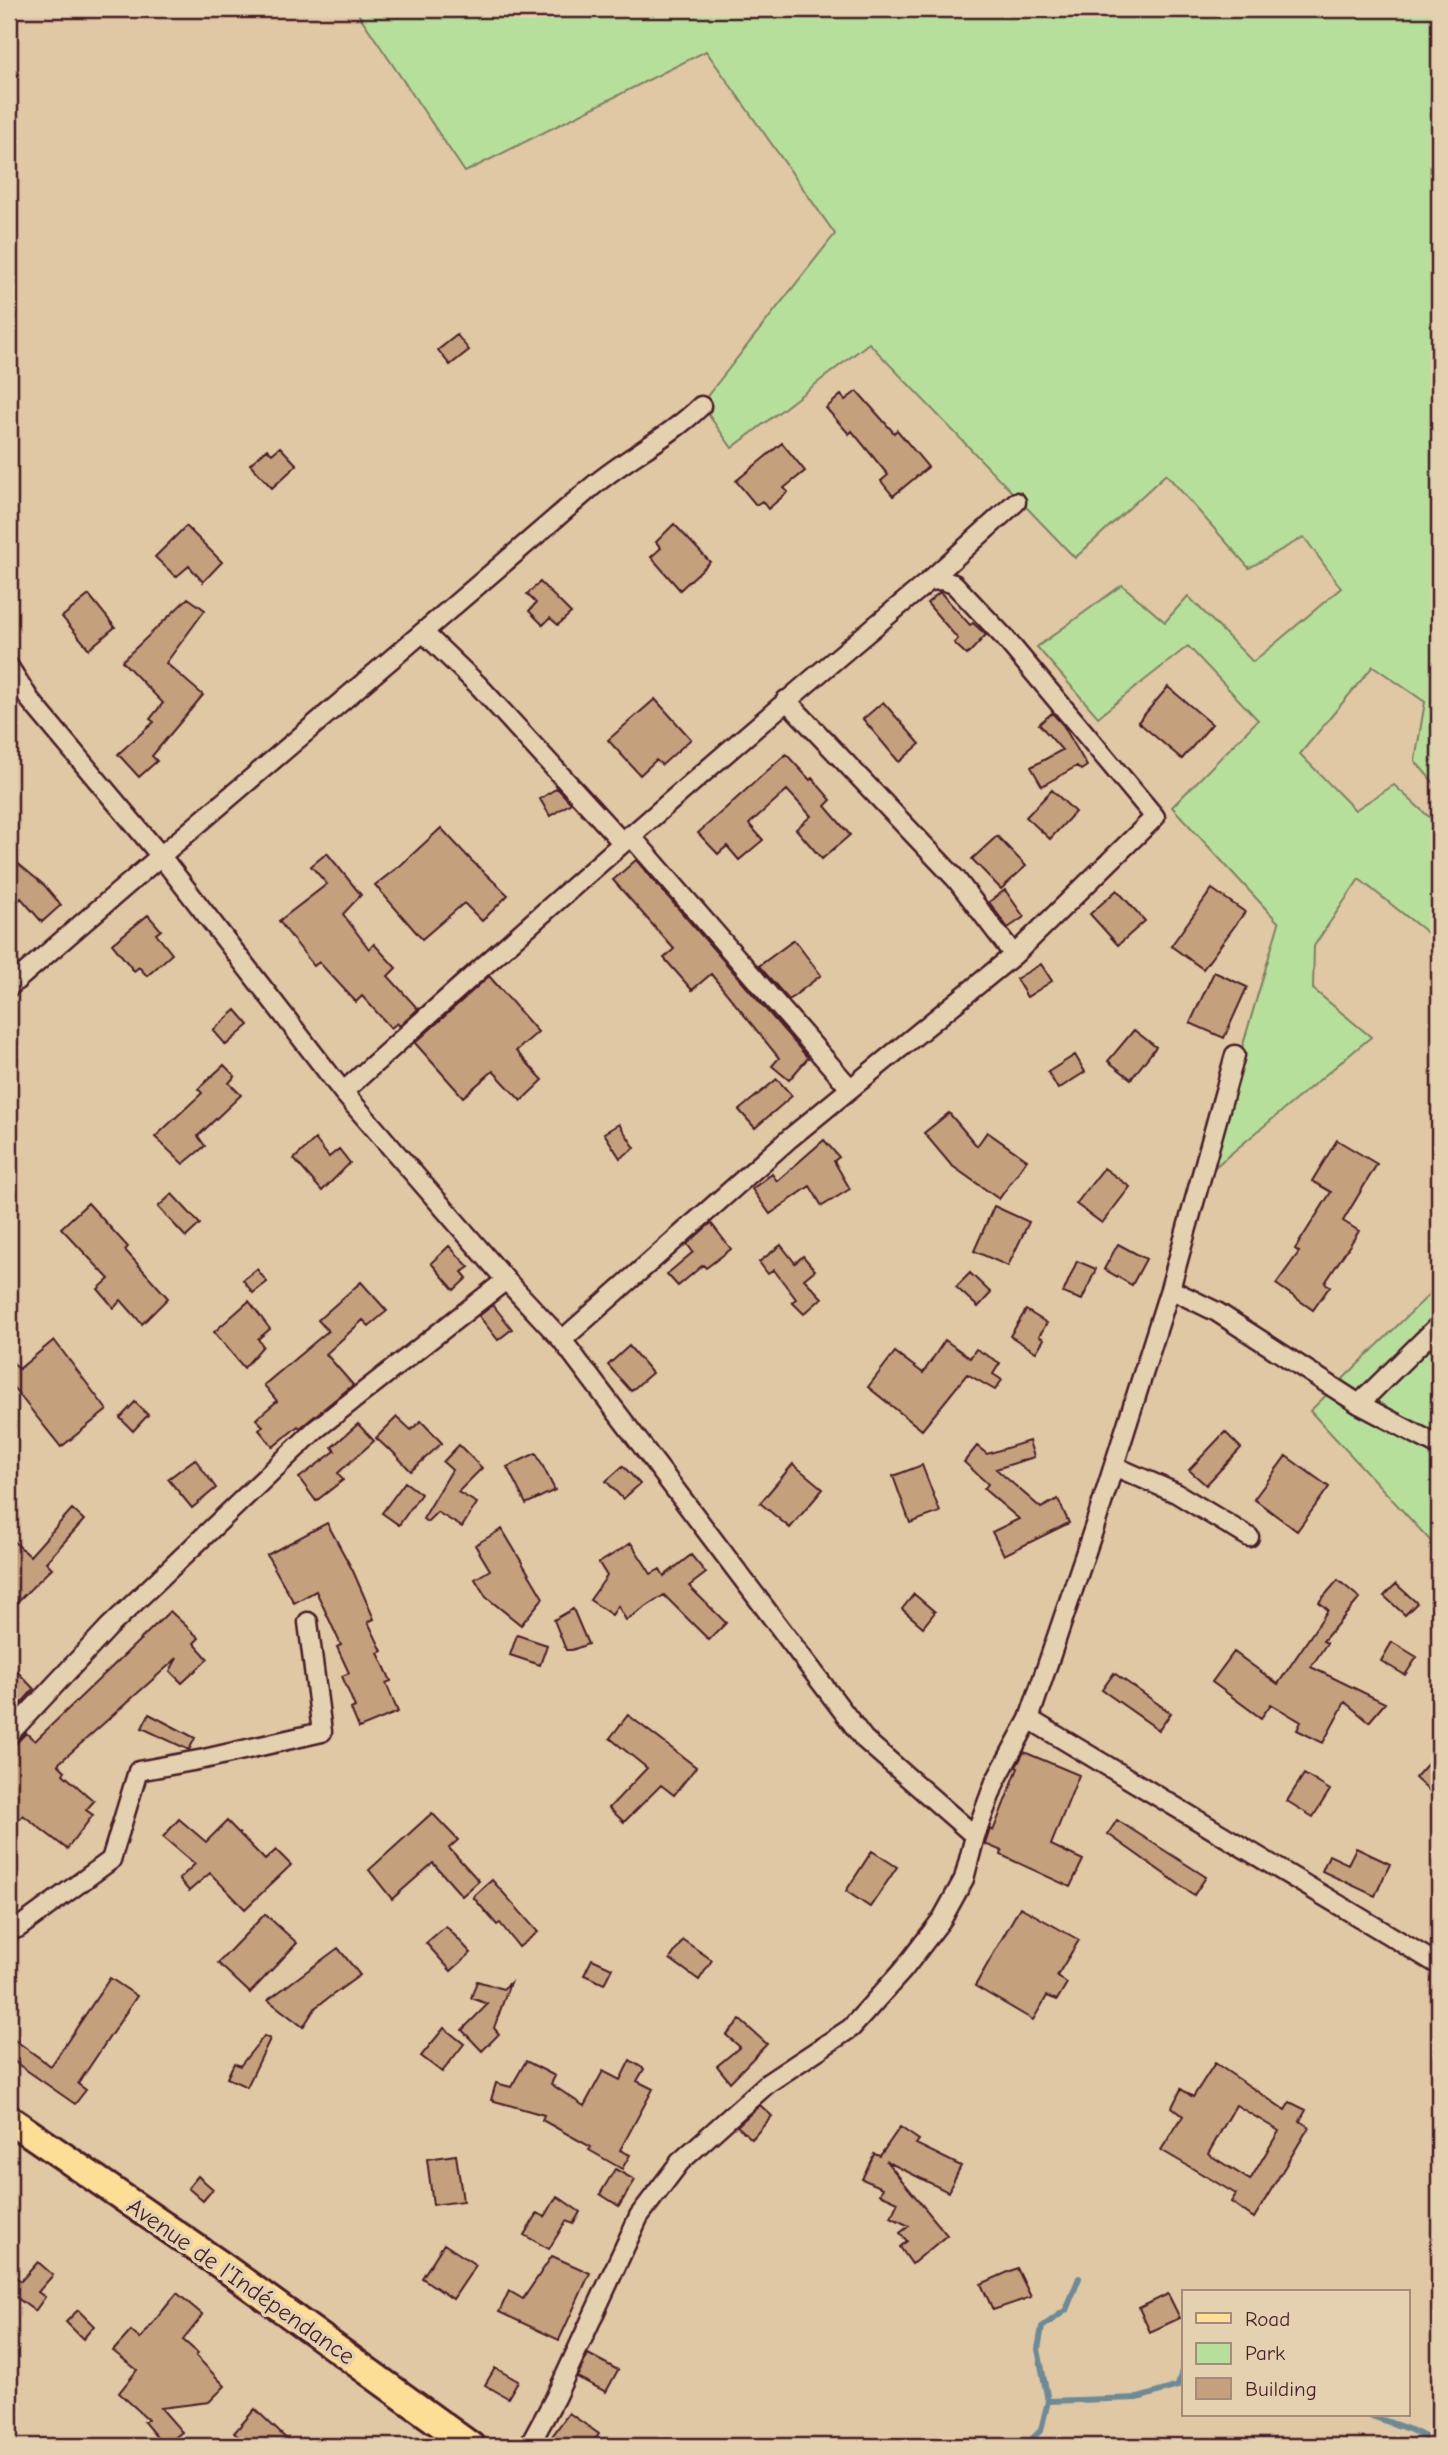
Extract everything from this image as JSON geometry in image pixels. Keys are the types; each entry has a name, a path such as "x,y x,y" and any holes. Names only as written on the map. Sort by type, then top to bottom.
{"main road":[{"name":"Avenue de l'Indépendance","path":"9,2119 221,2265 471,2446"}],"street":[{"path":"9,987 160,855 424,633 611,469 680,426 701,406"},
{"path":"343,1092 626,838 929,581 1016,502"},
{"path":"562,1340 790,1138 1014,955 1155,817 1004,638 954,584 941,580 929,581"},
{"path":"424,633 626,838 850,1088"},
{"path":"9,667 30,700 160,855 343,1092 506,1280 562,1340 864,1740 975,1836"},
{"path":"786,700 956,880 1014,955"},
{"path":"529,2446 555,2398 627,2241 652,2198 680,2162 768,2083 851,2028 895,1979 942,1919 964,1879 975,1836 995,1782 1029,1719 1114,1466 1170,1289 1235,1055"},
{"path":"9,1734 109,1627 315,1430 506,1280"},
{"path":"1170,1289 1217,1312 1359,1404 1439,1446"},
{"path":"1359,1404 1439,1325"},
{"path":"1114,1466 1176,1493 1249,1537"},
{"path":"9,1922 18,1928 111,1860 138,1771 322,1732 308,1622"},
{"path":"1029,1719 1439,1965"}],"green space":[{"path":"355,9 1439,9 1439,789 1415,761 1425,702 1373,666 1300,754 1355,810 1394,785 1439,826 1439,942 1359,879 1314,946 1313,989 1371,1037 1204,1176 1279,923 1172,807 1258,720 1188,646 1098,717 1037,647 1122,585 1165,622 1188,596 1253,662 1341,588 1304,537 1249,568 1166,474 1075,558 869,343 732,448 701,404 835,234 706,51 465,172"},
{"path":"1439,1285 1439,1550 1310,1411"}],"building":[{"path":"457,335 469,350 450,365 438,350"},
{"path":"857,391 894,433 897,430 928,467 893,496 881,481 888,475 852,431 849,434 826,408 841,395 845,400"},
{"path":"782,443 805,471 784,488 788,492 768,509 762,501 756,505 736,481"},
{"path":"280,447 297,465 272,488 250,464 267,449 272,454"},
{"path":"674,524 710,562 680,590 651,557 661,548 656,542"},
{"path":"186,526 222,562 203,582 189,566 176,577 155,557"},
{"path":"540,582 571,613 558,625 550,618 543,625 529,611 536,603 527,594"},
{"path":"940,592 970,625 973,623 986,635 967,655 954,643 958,639 927,603"},
{"path":"89,595 115,627 89,649 62,617"},
{"path":"188,598 205,610 166,663 203,695 152,756 157,761 139,777 118,754 154,722 150,719 163,703 122,661"},
{"path":"1168,687 1212,724 1182,759 1138,722"},
{"path":"655,699 691,739 662,765 656,760 640,775 608,740"},
{"path":"883,702 920,744 899,762 863,719"},
{"path":"1052,713 1063,725 1087,766 1081,770 1077,766 1042,786 1031,767 1062,750 1039,724"},
{"path":"786,754 831,800 825,806 850,835 822,859 796,829 811,816 787,790 749,824 763,840 739,860 727,846 718,854 698,833"},
{"path":"557,788 571,803 550,816 540,799"},
{"path":"1052,790 1075,812 1050,839 1026,817"},
{"path":"441,828 508,895 482,921 464,903 422,939 375,885"},
{"path":"997,836 1026,866 1001,889 972,859"},
{"path":"327,853 361,895 343,914 369,949 374,944 396,968 388,976 418,1009 400,1026 397,1023 391,1028 362,996 356,1002 319,962 314,966 279,921 327,884 311,866"},
{"path":"9,856 45,886 61,905 42,922 21,898 19,900 9,891"},
{"path":"636,860 808,1058 789,1080 772,1066 779,1058 711,974 692,990 664,958 674,949 613,880"},
{"path":"1212,889 1245,912 1203,969 1171,946"},
{"path":"1005,890 1024,917 1008,928 989,902"},
{"path":"1117,890 1145,921 1118,945 1090,914"},
{"path":"148,915 161,930 156,934 172,954 147,976 139,967 134,971 112,944"},
{"path":"794,940 821,975 789,1000 759,966"},
{"path":"1041,964 1052,981 1027,997 1016,979"},
{"path":"1214,972 1247,987 1224,1038 1190,1023"},
{"path":"489,976 538,1032 516,1051 543,1080 521,1101 493,1071 463,1097 415,1043"},
{"path":"236,1010 249,1025 226,1045 213,1030"},
{"path":"1134,1030 1156,1047 1131,1079 1108,1061"},
{"path":"1075,1055 1085,1072 1058,1089 1048,1072"},
{"path":"224,1065 235,1076 229,1083 241,1095 198,1136 205,1146 183,1164 155,1137 202,1093 198,1089"},
{"path":"777,1079 792,1096 755,1128 739,1110"},
{"path":"949,1113 977,1146 987,1132 1027,1160 999,1199 951,1165 924,1133"},
{"path":"619,1124 635,1148 620,1158 604,1133"},
{"path":"315,1139 329,1157 339,1149 350,1163 322,1191 294,1159"},
{"path":"824,1140 839,1157 834,1161 850,1189 822,1206 810,1186 770,1214 752,1189 772,1174 777,1181"},
{"path":"1337,1140 1377,1164 1343,1221 1359,1231 1325,1283 1330,1286 1313,1310 1276,1284 1299,1252 1295,1249 1331,1192 1312,1181"},
{"path":"1104,1168 1130,1187 1102,1223 1076,1204"},
{"path":"172,1194 200,1224 186,1237 158,1207"},
{"path":"88,1203 128,1247 125,1250 168,1298 142,1324 121,1300 114,1308 98,1289 109,1279 61,1228"},
{"path":"994,1206 1029,1222 1008,1266 974,1251"},
{"path":"711,1223 731,1249 706,1268 703,1265 678,1286 667,1274 693,1252 687,1244"},
{"path":"1118,1244 1146,1259 1132,1285 1104,1269"},
{"path":"781,1245 795,1263 803,1256 815,1270 804,1279 822,1298 804,1314 792,1302 796,1299 774,1270 768,1274 759,1262"},
{"path":"449,1246 469,1267 462,1272 467,1278 454,1290 431,1263"},
{"path":"1077,1261 1096,1269 1082,1300 1063,1293"},
{"path":"257,1269 267,1282 253,1293 243,1280"},
{"path":"970,1273 991,1293 978,1307 956,1287"},
{"path":"361,1282 387,1311 369,1326 363,1320 326,1354 353,1385 273,1447 259,1430 263,1426 256,1419 277,1401 264,1385 328,1331 318,1320"},
{"path":"249,1301 270,1329 258,1339 263,1346 244,1368 214,1332"},
{"path":"493,1305 512,1329 498,1340 479,1316"},
{"path":"1026,1310 1047,1323 1039,1336 1044,1339 1036,1352 1010,1336"},
{"path":"54,1340 107,1410 61,1447 9,1382 9,1358 19,1369"},
{"path":"945,1340 970,1358 976,1349 1000,1363 993,1374 1002,1380 995,1390 967,1374 922,1430 868,1387 895,1352 923,1373"},
{"path":"629,1346 652,1373 631,1391 608,1365"},
{"path":"135,1402 148,1415 133,1431 120,1418"},
{"path":"397,1417 411,1430 421,1421 442,1443 411,1471 376,1438"},
{"path":"358,1424 374,1441 338,1473 343,1480 316,1501 299,1478 335,1451 332,1447"},
{"path":"1225,1432 1241,1448 1206,1485 1189,1470"},
{"path":"1029,1441 1034,1457 996,1469 1041,1508 1058,1499 1069,1523 1004,1555 992,1532 1019,1519 984,1489 988,1484 964,1462 977,1446 987,1454"},
{"path":"459,1445 482,1468 458,1492 477,1503 462,1527 437,1512 427,1522 423,1519 452,1470 443,1462"},
{"path":"536,1453 555,1490 526,1504 507,1467"},
{"path":"1286,1456 1329,1487 1297,1531 1254,1499"},
{"path":"195,1459 216,1488 192,1508 168,1479"},
{"path":"793,1464 823,1489 790,1528 760,1503"},
{"path":"922,1465 940,1512 910,1523 893,1476"},
{"path":"623,1466 640,1484 623,1499 606,1481"},
{"path":"405,1482 421,1494 399,1525 382,1513"},
{"path":"72,1509 84,1520 46,1562 52,1568 9,1610 9,1537 30,1556"},
{"path":"327,1523 353,1571 374,1619 368,1622 382,1651 378,1653 391,1681 386,1683 398,1712 359,1728 351,1709 355,1707 342,1676 349,1673 337,1647 341,1645 316,1591 294,1603 267,1555"},
{"path":"502,1529 543,1598 521,1625 486,1597 475,1579 490,1570 475,1545"},
{"path":"631,1543 651,1574 660,1569 664,1576 691,1555 706,1573 689,1586 726,1623 709,1640 664,1595 626,1620 618,1606 612,1615 590,1600 607,1576 599,1563"},
{"path":"1338,1580 1360,1598 1323,1641 1327,1643 1311,1667 1385,1703 1369,1722 1345,1702 1323,1743 1297,1730 1301,1722 1271,1704 1261,1718 1212,1682 1234,1652 1278,1684 1328,1610 1319,1602"},
{"path":"1396,1584 1417,1603 1405,1615 1384,1596"},
{"path":"914,1594 935,1612 923,1627 902,1609"},
{"path":"573,1609 588,1644 566,1650 554,1620"},
{"path":"170,1611 199,1638 194,1643 208,1659 182,1683 170,1671 177,1658 58,1764 65,1771 63,1774 94,1801 86,1810 93,1815 67,1849 23,1815 9,1830 9,1751 26,1733 35,1741"},
{"path":"517,1635 547,1645 540,1665 510,1655"},
{"path":"1392,1642 1417,1657 1405,1675 1381,1661"},
{"path":"9,1663 34,1689 9,1717"},
{"path":"1114,1673 1171,1713 1159,1730 1102,1690"},
{"path":"149,1714 195,1738 189,1750 142,1728"},
{"path":"628,1715 696,1767 674,1795 661,1785 624,1822 609,1808 647,1768 610,1738"},
{"path":"1439,1751 1439,1800 1415,1778"},
{"path":"1024,1752 1079,1775 1051,1845 1083,1860 1070,1887 1001,1855 1002,1851 985,1844 990,1829 993,1831"},
{"path":"1304,1774 1330,1790 1313,1817 1287,1801"},
{"path":"432,1813 458,1840 449,1848 479,1881 462,1896 433,1863 392,1899 369,1870"},
{"path":"179,1819 206,1842 227,1821 265,1860 276,1850 291,1865 245,1909 210,1873 189,1891 179,1879 195,1864 163,1837"},
{"path":"1117,1820 1206,1877 1194,1895 1108,1834"},
{"path":"1356,1848 1390,1864 1375,1896 1322,1871 1329,1855 1348,1864"},
{"path":"872,1851 897,1867 870,1907 846,1891"},
{"path":"492,1880 538,1932 519,1947 500,1923 497,1925 473,1897"},
{"path":"1020,1907 1079,1940 1057,1976 1067,1983 1057,2000 1047,1996 1033,2020 975,1986"},
{"path":"265,1914 297,1943 250,1993 218,1963"},
{"path":"446,1926 471,1953 451,1971 426,1943"},
{"path":"683,1940 712,1960 699,1980 670,1959"},
{"path":"338,1948 360,1975 316,2007 303,2027 268,2000"},
{"path":"592,1959 612,1968 604,1984 584,1975"},
{"path":"110,1978 137,1996 78,2084 86,2090 75,2104 9,2058 9,2036 51,2066"},
{"path":"477,1981 503,1989 510,1983 494,2028 499,2034 482,2051 462,2030 488,2004 471,1998"},
{"path":"740,2020 767,2044 730,2082 717,2066 740,2047 726,2035"},
{"path":"444,2028 464,2044 442,2072 421,2056"},
{"path":"264,2036 270,2039 247,2087 227,2078 234,2063 240,2066"},
{"path":"630,2060 644,2069 637,2081 653,2089 620,2150 630,2155 622,2169 589,2150 591,2147 542,2120 544,2115 491,2100 496,2083 511,2087 526,2061 555,2076 551,2084 584,2106 603,2071 620,2080"},
{"path":"1215,2063 1285,2110 1290,2102 1306,2110 1300,2121 1309,2127 1254,2218 1231,2202 1236,2194 1161,2150 1183,2116 1172,2107 1181,2089 1193,2097","holes":["1236,2105 1279,2131 1250,2180 1208,2154"]},
{"path":"760,2105 772,2116 752,2139 737,2126"},
{"path":"900,2127 919,2140 916,2144 961,2166 948,2192 886,2161 947,2235 912,2264 900,2247 907,2241 900,2233 909,2226 891,2217 898,2202 880,2194 883,2188 862,2179 874,2154 880,2156"},
{"path":"456,2155 463,2201 433,2205 427,2159"},
{"path":"615,2169 635,2180 619,2206 600,2194"},
{"path":"198,2176 213,2189 203,2201 188,2188"},
{"path":"557,2196 580,2212 573,2224 566,2221 549,2249 524,2235 538,2213 545,2217"},
{"path":"444,2244 476,2265 453,2299 422,2278"},
{"path":"552,2256 590,2273 559,2340 499,2312 509,2291 523,2299"},
{"path":"38,2262 53,2275 38,2292 45,2297 35,2311 9,2292 9,2272 21,2281"},
{"path":"1017,2268 1031,2297 993,2310 981,2284"},
{"path":"177,2293 203,2315 183,2340 198,2353 196,2356 225,2386 209,2402 161,2408 182,2432 164,2446 144,2422 148,2419 119,2393 137,2370 113,2351 131,2331 140,2339"},
{"path":"1168,2294 1180,2318 1150,2332 1139,2308"},
{"path":"78,2310 94,2326 83,2339 66,2322"},
{"path":"588,2354 618,2370 606,2392 577,2377"},
{"path":"495,2368 518,2381 508,2398 485,2385"},
{"path":"255,2409 294,2446 249,2446 234,2433"},
{"path":"569,2413 599,2434 590,2446 545,2446"}],"waterway":[{"path":"1025,2446 1041,2430 1048,2401 1038,2349 1042,2327 1066,2310 1079,2278"},
{"path":"1048,2401 1138,2398 1178,2386 1182,2371"},
{"path":"1372,2416 1411,2430 1439,2444"}]}
